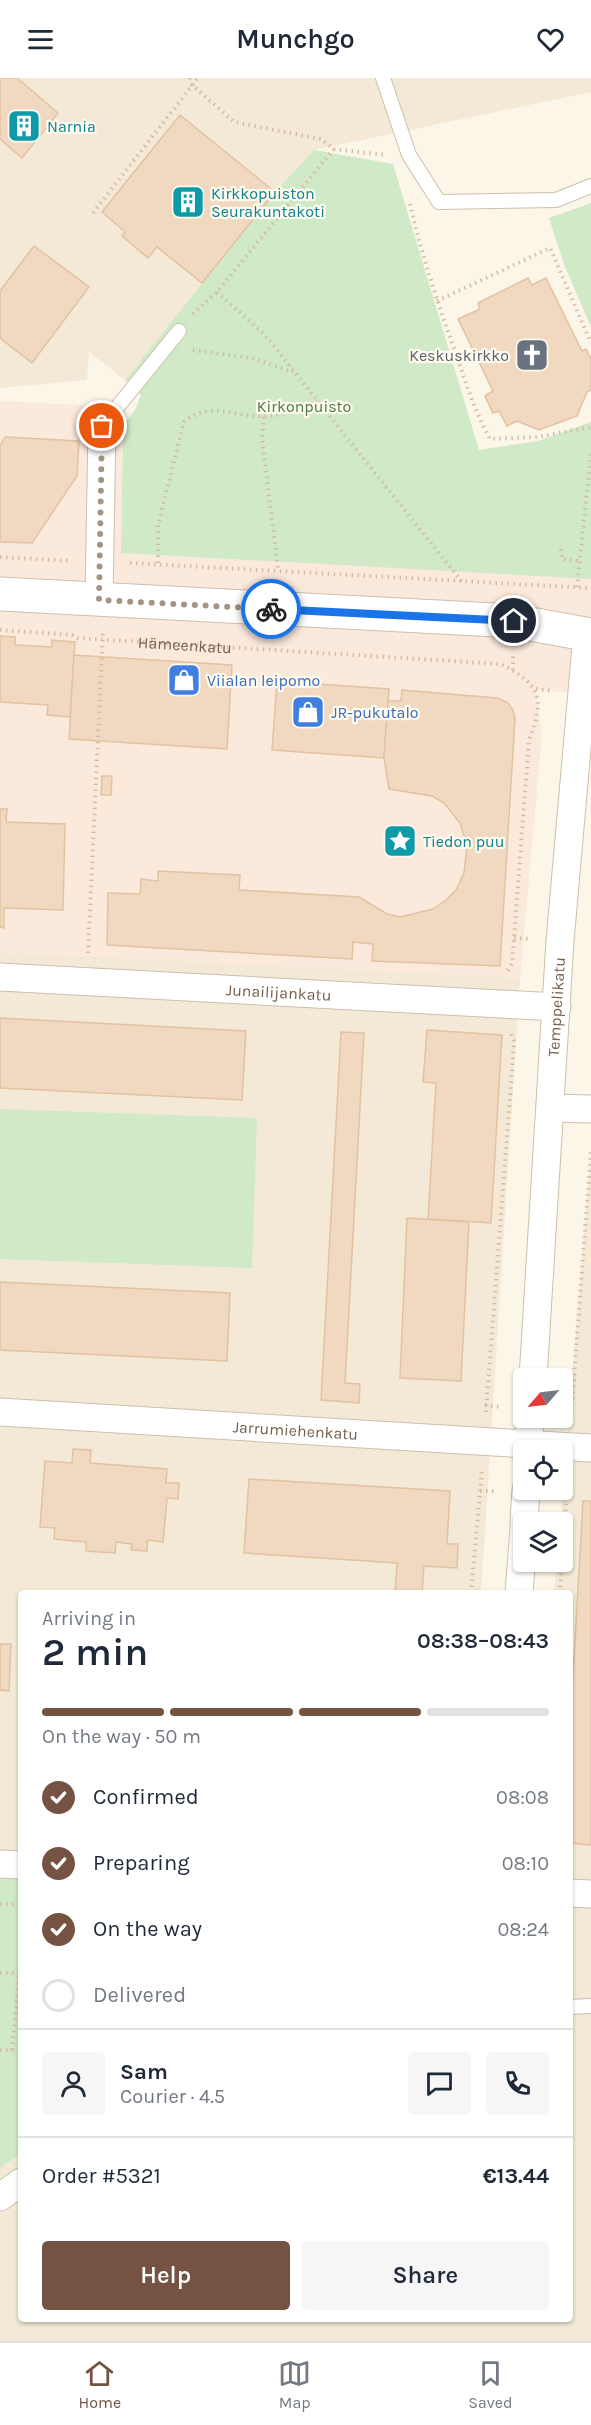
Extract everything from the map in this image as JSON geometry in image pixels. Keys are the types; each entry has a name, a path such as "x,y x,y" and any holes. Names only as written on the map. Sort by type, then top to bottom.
{"street":[{"path":"99,600 102,426"},
{"path":"0,594 514,621 589,635"},
{"name":"Temppelikatu","path":"534,1368 560,941 589,635"},
{"name":"Junailijankatu","path":"0,977 557,1006"},
{"path":"550,1108 591,1109"},
{"name":"Jarrumiehenkatu","path":"0,1412 513,1445"},
{"path":"519,1590 521,1572"},
{"path":"0,1864 18,1865"},
{"path":"573,1893 591,1894"},
{"path":"0,2198 18,2184"}],"lane":[{"path":"383,78 409,155 439,202 556,201 591,186"},
{"path":"102,426 179,331"},
{"path":"573,2007 591,2006"}],"path":[{"path":"190,78 192,85 234,122 321,139 334,148 389,156 409,155"},
{"path":"93,213 198,78"},
{"path":"205,301 217,292 334,148"},
{"path":"409,199 437,301 479,418 490,439 537,437 591,427"},
{"path":"437,301 550,248 591,343"},
{"path":"217,292 265,335 462,582"},
{"path":"165,347 252,358 294,372"},
{"path":"158,563 158,525 184,422 196,412 220,410 264,417 318,402"},
{"path":"264,417 262,439 278,569"},
{"path":"577,587 591,453"},
{"path":"561,549 562,559 579,561"},
{"path":"0,557 278,569 462,582 591,588"},
{"path":"86,981 103,640 99,600"},
{"name":"Hämeenkatu","path":"0,630 103,640 501,664 513,670 536,689 540,711 530,740 512,964 506,972 504,1003"},
{"path":"471,1590 514,1041 510,1033 503,1029 504,1003"},
{"path":"573,1387 591,1151"},
{"path":"570,1512 580,1448 573,1421"},
{"path":"560,1590 561,1572"},
{"path":"0,1904 18,1905"},
{"path":"0,1973 18,1973"},
{"path":"12,2050 18,1992"},
{"path":"0,2050 18,2050"}],"shaded area":[{"path":"0,78 591,78 591,92 314,150 275,192 125,380 89,352 87,380 0,388"},
{"path":"0,401 123,407 121,553 591,579 591,694 536,690 542,735 520,978 0,952"},
{"path":"0,952 520,978 481,1590 18,1590 18,1855 0,1854"},
{"path":"591,1151 591,2341 0,2341 0,2168 18,2156 18,2322 573,2322 573,1590 554,1590 556,1572 573,1572 573,1512 561,1512 562,1500 573,1500 573,1440 567,1440 568,1428 573,1428 573,1368"}],"green space":[{"name":"Kirkonpuisto","path":"314,150 393,164 479,450 538,441 591,422 591,579 121,553 123,426 136,408 141,395 125,380 275,192"},
{"path":"591,203 591,327 565,267 549,218"},
{"path":"0,1109 257,1118 252,1268 0,1259"},
{"path":"0,1871 18,1872 18,2156 0,2168"}],"building":[{"name":"Narnia","path":"0,78 17,78 58,113 22,158 0,139"},
{"name":"Kirkkopuiston Seurakuntakoti","path":"180,115 275,192 202,283 157,247 148,258 122,236 125,232 102,212"},
{"path":"34,246 89,287 32,363 0,338 0,291"},
{"name":"Keskuskirkko","path":"528,278 532,285 546,278 582,351 586,349 591,359 591,390 587,392 577,416 539,430 517,421 507,426 499,411 493,413 485,396 493,391 458,319 480,309 478,303"},
{"path":"5,437 79,441 77,476 32,543 0,542 0,446"},
{"path":"0,636 15,637 15,645 52,647 52,640 75,642 70,717 47,715 48,705 0,702"},
{"path":"74,655 232,665 227,749 69,739"},
{"path":"277,681 389,689 384,758 272,750"},
{"path":"402,690 497,698 507,702 513,710 515,718 500,966 372,961 373,944 353,942 352,959 107,945 108,893 140,894 141,879 158,881 158,871 240,875 239,890 359,897 387,914 400,917 433,909 446,900 456,890 464,873 467,845 460,823 444,803 432,796 389,789 384,758 388,701 401,701"},
{"path":"102,776 112,776 111,795 101,795"},
{"path":"0,809 7,809 6,822 65,824 63,910 4,908 4,928 0,927"},
{"path":"0,1018 246,1031 242,1100 0,1088"},
{"path":"427,1030 502,1035 491,1223 428,1219 436,1083 423,1082"},
{"path":"341,1032 364,1033 345,1383 360,1384 359,1403 321,1400"},
{"path":"407,1218 469,1222 461,1381 400,1378"},
{"path":"0,1282 230,1293 227,1361 0,1350"},
{"path":"73,1449 91,1450 90,1463 167,1469 166,1483 179,1483 178,1499 167,1498 163,1542 147,1540 147,1551 131,1550 132,1544 116,1542 115,1553 86,1551 86,1542 54,1539 55,1528 40,1527 45,1461 72,1463"},
{"path":"249,1479 450,1491 447,1544 458,1544 457,1568 424,1566 422,1590 395,1590 397,1563 244,1553"},
{"path":"583,1501 591,1501 591,1845 573,1843 573,1676"},
{"path":"0,1644 11,1644 9,1691 0,1690"}],"way so far":[{"path":"102,426 99,600 271,609"}],"place":[{"name":"Narnia","path":"24,126"},
{"name":"Kirkkopuiston Seurakuntakoti","path":"188,202"},
{"name":"Keskuskirkko","path":"532,355"},
{"name":"Viialan leipomo","path":"184,680"},
{"name":"JR-pukutalo","path":"308,712"},
{"name":"Tiedon puu","path":"400,841"}],"route":[{"path":"271,609 514,621"}]}
